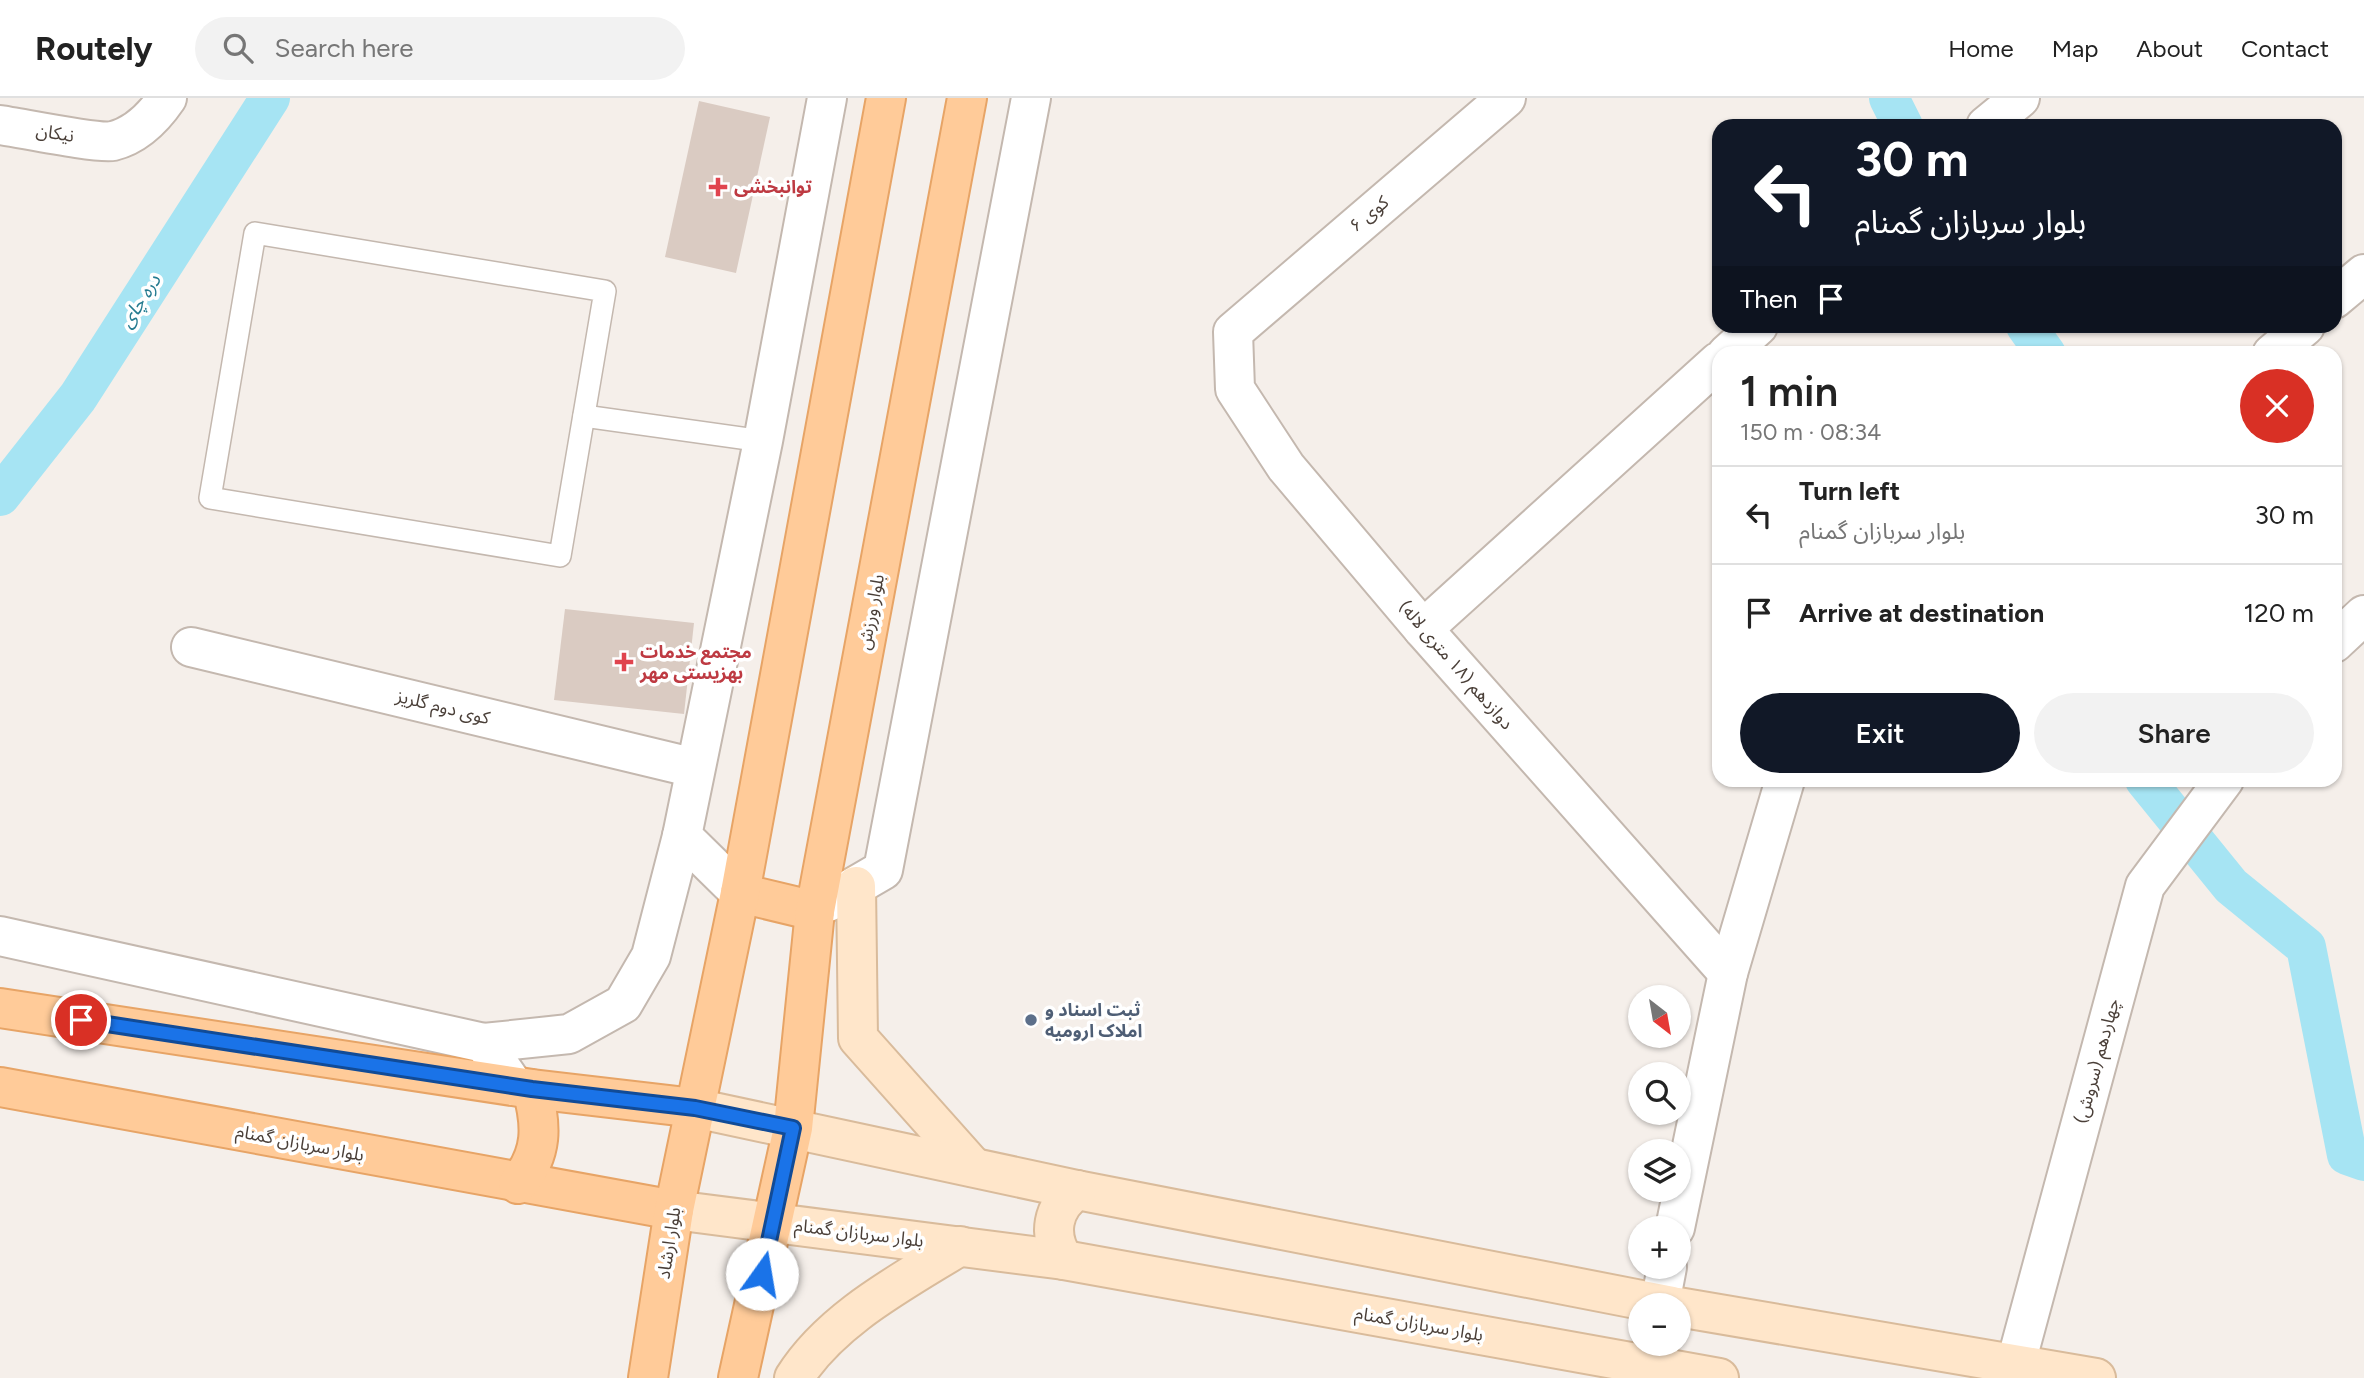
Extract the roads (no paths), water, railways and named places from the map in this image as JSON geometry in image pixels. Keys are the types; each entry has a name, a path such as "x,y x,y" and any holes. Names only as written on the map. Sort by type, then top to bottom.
{"main road":[{"path":"695,1108 740,892 886,98"},
{"name":"بلوار ورزش","path":"793,1128 814,911 967,98"},
{"path":"856,886 858,1038 973,1167"},
{"path":"740,892 814,911"},
{"path":"0,1008 523,1088 695,1108 1077,1190 1628,1297"},
{"name":"بلوار سربازان گمنام","path":"0,1087 519,1184 674,1210 1064,1260 1718,1378"},
{"path":"519,1184 532,1164 540,1140 541,1124 523,1088"},
{"name":"بلوار ارشاد","path":"648,1378 674,1210 695,1108"},
{"path":"738,1378 775,1222 793,1128"},
{"path":"1064,1260 1055,1242 1054,1222 1062,1203 1077,1190"},
{"path":"794,1378 811,1351 887,1291 960,1246"},
{"path":"1691,1309 2096,1378"}],"street":[{"name":"نیکان","path":"0,125 111,142 134,132 155,116 167,98"},
{"path":"0,936 484,1043 569,1034 623,1004 651,956 682,836 763,441 827,98"},
{"path":"814,911 883,870 1031,98"},
{"name":"کوی ۶","path":"1233,332 1506,98"},
{"path":"1994,119 2020,98"},
{"path":"2342,292 2364,274"},
{"name":"دوازدهم (۱۸ متری لاله)","path":"1233,332 1235,389 1286,467 1423,629 1728,973"},
{"path":"1736,346 1750,333"},
{"path":"2281,346 2297,333"},
{"path":"1423,629 1712,367"},
{"path":"2342,636 2364,615"},
{"name":"کوی دوم گلریز","path":"191,647 695,768"},
{"path":"1677,1216 1728,973 1784,787"},
{"name":"چهاردهم (سروش)","path":"2015,1363 2145,886 2219,787"},
{"path":"682,836 740,892"},
{"path":"484,1043 523,1088"}],"lane":[{"path":"255,233 605,291 584,416 560,556 210,499 255,233"},
{"path":"584,416 763,441"}],"waterway":[{"name":"دره چای","path":"0,496 78,397 270,98"},
{"path":"1889,98 1900,119"},
{"path":"2031,333 2040,346"},
{"path":"2151,787 2231,886 2306,947 2347,1155 2364,1161"}],"place":[{"name":"توانبخشی","path":"718,187"},
{"name":"مجتمع خدمات بهزیستی مهر","path":"624,662"},
{"name":"ثبت اسناد و املاک ارومیه","path":"1031,1020"}]}
